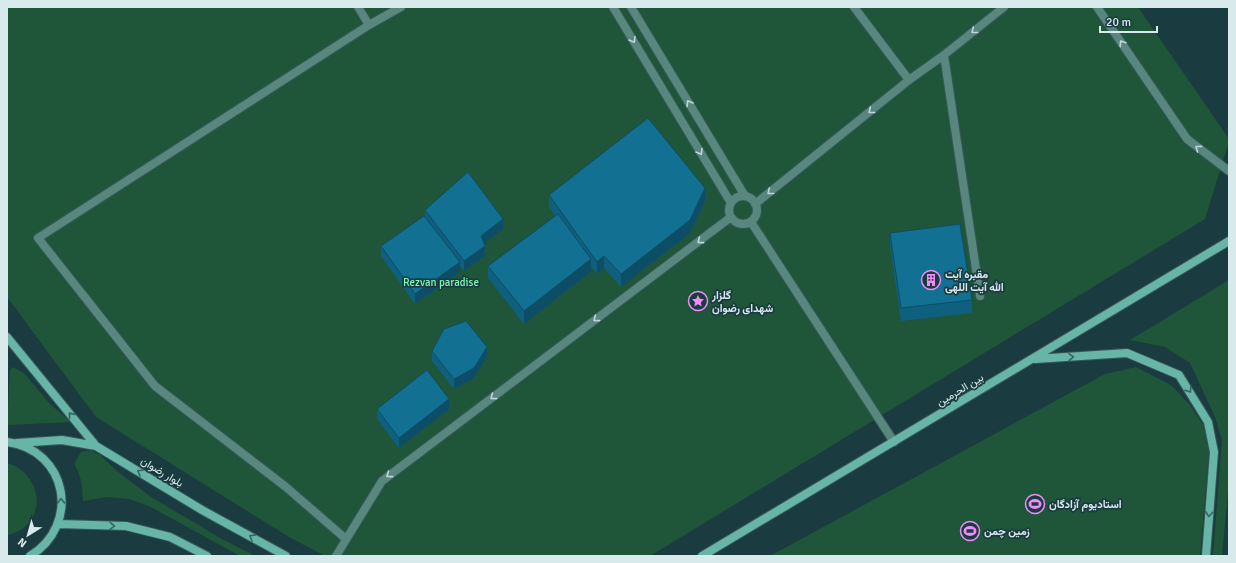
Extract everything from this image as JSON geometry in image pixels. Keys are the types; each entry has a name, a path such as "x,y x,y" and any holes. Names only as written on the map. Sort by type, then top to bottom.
{"street":[{"path":"358,7 368,25"},
{"path":"346,539 286,487 155,386 38,238 368,25 401,7"},
{"path":"613,7 731,203"},
{"path":"631,7 745,196 755,204 757,213 751,222"},
{"path":"854,7 909,80"},
{"path":"755,204 909,80 944,55 1004,7"},
{"path":"1097,7 1187,139 1229,171"},
{"path":"944,55 980,296"},
{"path":"745,196 736,198 731,203 729,209 731,217 739,223 751,222"},
{"path":"336,556 382,481 731,217"},
{"path":"751,222 894,442"},
{"name":"بین الحرمین","path":"702,556 1229,241"},
{"path":"7,337 96,446"},
{"path":"1033,359 1127,353 1179,375 1208,422 1214,452 1206,556"},
{"name":"بلوار رضوان","path":"17,443 62,440 96,446 202,510 286,556"},
{"path":"7,442 17,443 35,452 50,466 60,484 62,504 59,524 51,538 40,550 30,556"},
{"path":"59,524 126,526 170,538 207,556"}],"green space":[{"name":"Rezvan paradise","path":"7,7 1138,7 1229,141 1205,219 650,556 325,556 289,537 96,417 7,297"},
{"path":"1229,280 1229,480 1222,556 1213,556 1222,440 1215,417 1190,363 1165,347 1130,340"},
{"path":"13,367 25,374 49,403 71,422 7,425 10,370"},
{"name":"استادیوم آزادگان","path":"1136,367 1171,385 1189,404 1204,426 1209,452 1200,556 770,556 1105,374"},
{"path":"91,450 100,455 117,471 151,497 222,539 255,556 240,556 149,506 129,499 107,497 83,501 80,477 74,464 81,452"},
{"path":"7,463 20,469 29,478 35,489 37,500 35,512 30,522 20,530 7,535"}],"building":[{"path":"648,118 705,188 690,220 621,274 604,256 597,262 549,195"},
{"path":"468,172 503,219 481,236 485,246 464,261 425,210"},
{"path":"558,214 591,259 524,311 488,266"},
{"path":"424,216 460,262 415,294 381,246"},
{"name":"مقبره آیت الله آیت اللهی","path":"960,224 972,300 901,308 890,233"},
{"path":"466,321 487,347 474,368 454,379 432,351 444,329"},
{"path":"427,370 449,399 399,438 377,409"}],"place":[{"name":"مقبره آیت الله آیت اللهی","path":"931,280"},
{"name":"گلزار شهدای رضوان","path":"698,301"},
{"name":"استادیوم آزادگان","path":"1035,504"},
{"name":"زمین چمن","path":"970,531"}]}
